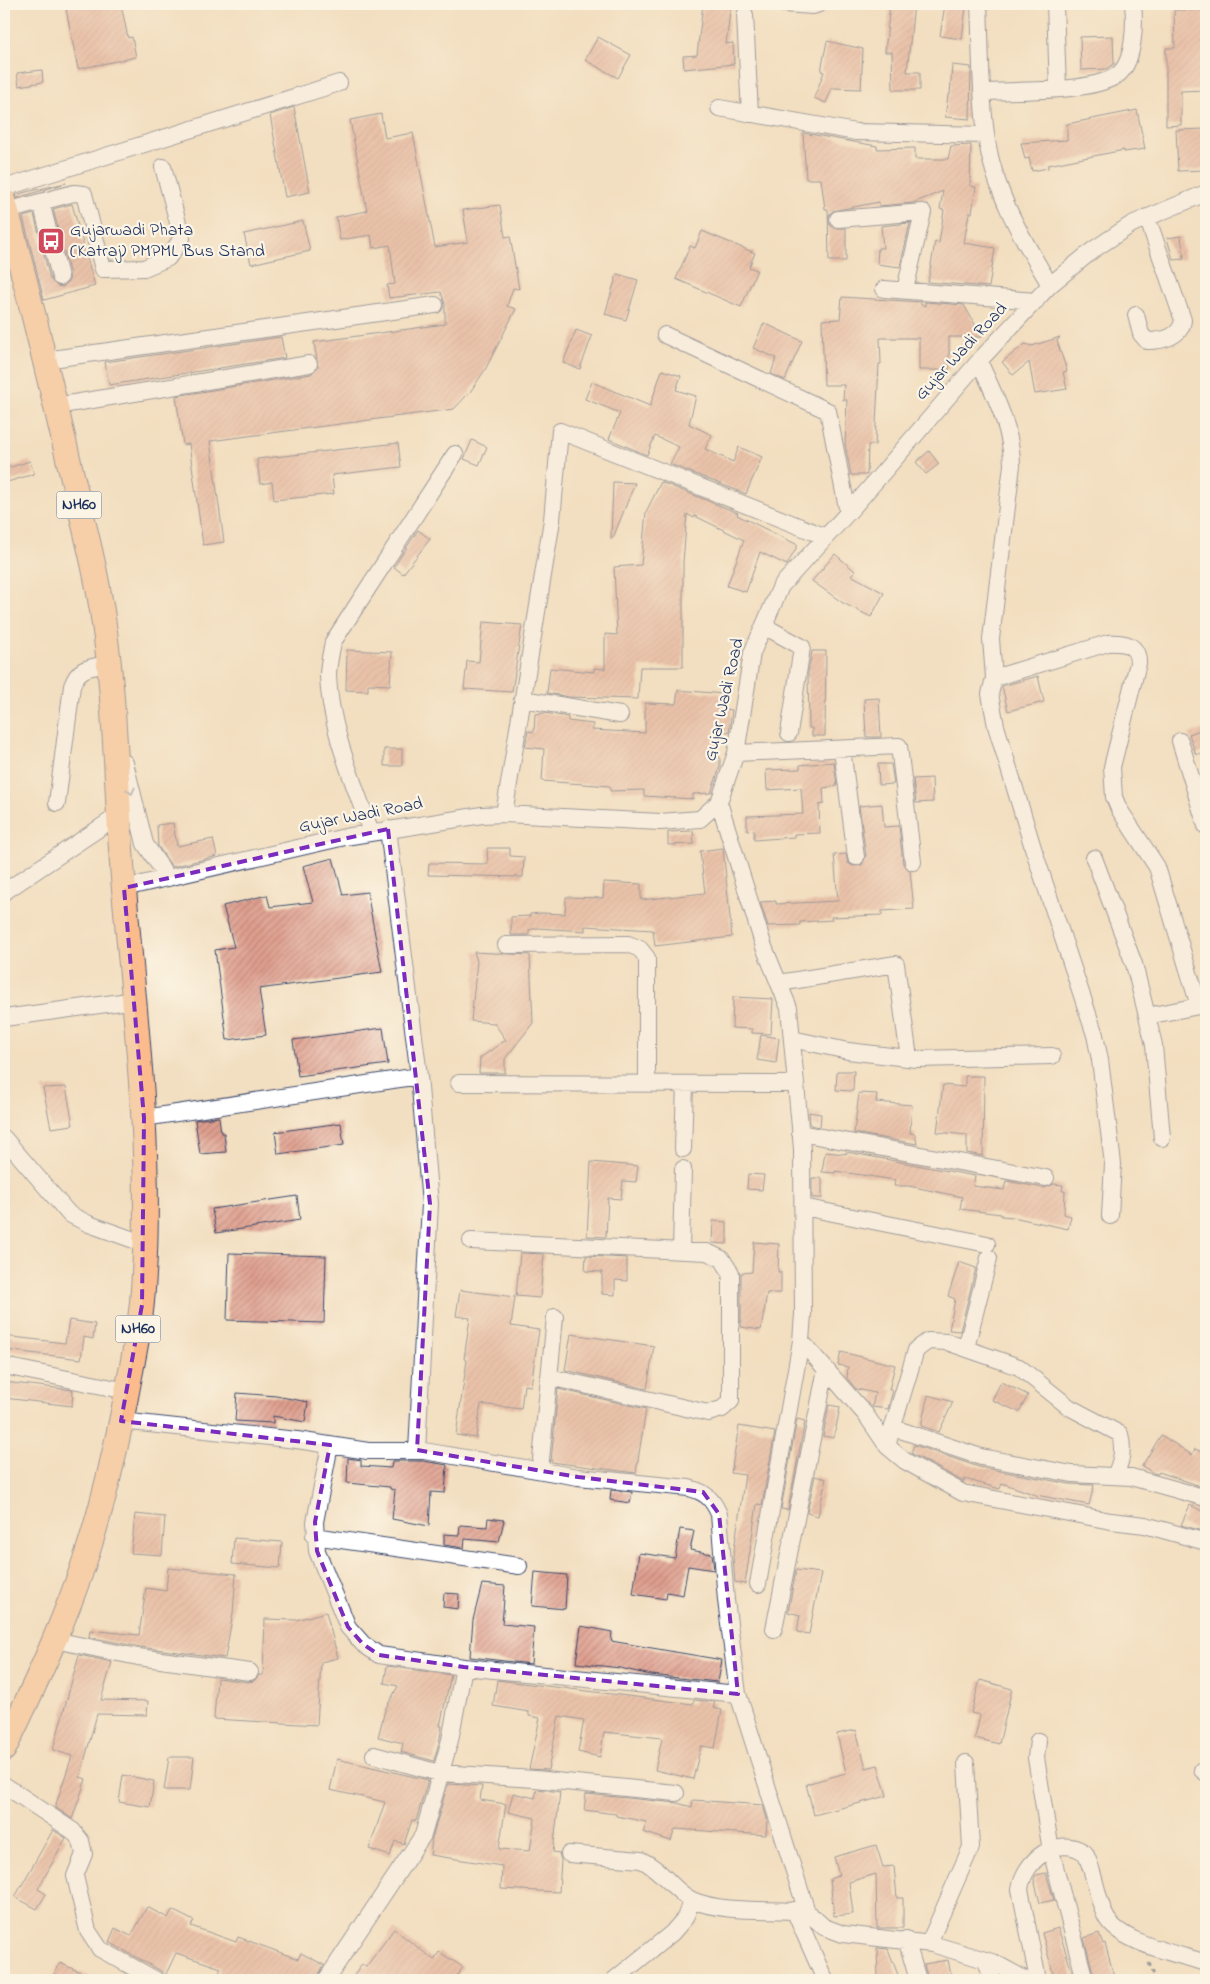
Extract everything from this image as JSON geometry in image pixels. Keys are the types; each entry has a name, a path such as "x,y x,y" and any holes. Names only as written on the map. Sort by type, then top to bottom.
{"highway":[{"name":"NH60","path":"4,1749 54,1640 88,1552 127,1391 142,1305 145,1244 144,1118 136,1000 124,888 108,664 98,588 45,360 5,206"}],"street":[{"path":"784,4 813,6 819,4"},
{"path":"979,4 986,135 1000,190 1019,233 1050,285"},
{"path":"1055,4 1058,89"},
{"path":"983,92 1058,89 1097,83 1117,75 1126,62 1133,41 1133,4"},
{"path":"745,15 750,114"},
{"path":"4,188 339,83"},
{"path":"719,108 856,132 986,135"},
{"path":"5,206 41,202 74,193 84,194 104,269 144,268 168,258 182,238 163,167"},
{"name":"Gujar Wadi Road","path":"124,888 371,832 504,814 670,821 700,819 719,802 736,753 752,653 781,586 848,513 979,361 1050,285 1093,250 1132,224 1206,193"},
{"path":"41,202 60,277"},
{"path":"838,218 924,212 905,290"},
{"path":"1136,314 1141,334 1147,342 1160,341 1178,333 1182,328 1183,320 1147,217"},
{"path":"884,289 1036,301"},
{"path":"45,360 435,305"},
{"path":"665,335 828,411 848,513"},
{"path":"979,361 1007,427 1012,448 1012,465 991,638 994,678 990,694 996,726 1034,851 1095,1035 1112,1155 1110,1216"},
{"path":"56,406 309,364"},
{"path":"504,814 552,520 560,431 826,537"},
{"path":"371,832 349,771 332,711 328,674 333,642 455,454"},
{"path":"764,626 802,647 789,733"},
{"path":"994,678 1108,643 1122,642 1132,646 1138,654 1133,686 1113,761 1113,790 1119,810 1157,866 1203,1005 1147,1016"},
{"path":"57,803 72,686 76,674 83,670 108,664"},
{"path":"522,699 620,715"},
{"path":"112,710 145,844 168,878"},
{"path":"1180,741 1206,826"},
{"path":"736,753 899,746 913,862"},
{"path":"842,748 856,857"},
{"path":"719,802 764,947 789,1008 800,1133 803,1207 801,1340 758,1584"},
{"path":"4,892 119,815"},
{"path":"388,829 419,1076 430,1204 417,1451"},
{"path":"1094,858 1134,964 1147,1016 1155,1053 1162,1138"},
{"path":"506,945 628,944 640,948 647,958 647,1084"},
{"path":"779,983 896,964 909,1058"},
{"path":"4,1018 136,1000"},
{"path":"792,1039 848,1051 909,1058 1052,1056"},
{"path":"144,1118 419,1076"},
{"path":"459,1083 796,1084"},
{"path":"683,1149 685,1084"},
{"path":"800,1133 1046,1178"},
{"path":"4,1138 69,1214 88,1224 145,1244"},
{"path":"681,1251 683,1169"},
{"path":"803,1207 988,1251 966,1348"},
{"path":"471,1241 707,1252 722,1259 730,1273 730,1401 722,1409 708,1413 549,1377"},
{"path":"540,1470 555,1317"},
{"path":"801,1340 866,1415 887,1446 905,1461 963,1493 1111,1521 1145,1525 1206,1542"},
{"path":"887,1446 916,1350 928,1341 946,1342 1019,1367 1068,1407 1120,1434 1123,1445 1121,1463 1115,1475"},
{"path":"4,1366 127,1391"},
{"path":"774,1629 826,1369"},
{"path":"121,1421 368,1451 417,1451 578,1477 689,1488 703,1492 713,1502 719,1514 726,1600 738,1694 801,1911 825,1980"},
{"path":"894,1428 980,1457 1072,1474 1131,1477 1206,1498"},
{"path":"330,1445 315,1522 314,1536 317,1551 348,1628 363,1644 379,1655 464,1667 576,1676 738,1694"},
{"path":"314,1536 519,1566"},
{"path":"54,1640 138,1656 250,1672"},
{"path":"326,1980 423,1835 439,1773 450,1740 464,1667"},
{"path":"1038,1741 1036,1758 1051,1850 1085,1980"},
{"path":"374,1755 439,1773 535,1779 676,1794"},
{"path":"929,1943 971,1847 966,1763"},
{"path":"4,1786 73,1831 81,1841 84,1854 75,1876 88,1931 100,1949 156,1980"},
{"path":"1038,1980 1030,1954 1020,1889 1026,1867 1035,1859 1051,1850 1072,1847 1085,1853 1105,1915 1111,1925 1132,1939 1206,1962"},
{"path":"570,1854 641,1860 651,1864 692,1900 722,1907 801,1911 824,1927 843,1934 906,1939 929,1943 996,1963 1026,1980"},
{"path":"614,1980 672,1933 685,1918 692,1900"},
{"path":"906,1939 918,1980"},
{"path":"986,1960 992,1980"}],"highlighted area":[{"path":"388,829 430,1204 417,1450 578,1477 703,1492 719,1514 738,1694 464,1667 379,1655 363,1644 348,1627 317,1551 315,1522 330,1445 121,1421 142,1305 144,1118 124,888"}],"building":[{"path":"65,4 121,4 128,38 132,37 136,57 78,69"},
{"path":"703,4 731,4 726,44 733,43 734,64 684,69 683,56 697,55"},
{"path":"890,4 914,4 907,72 920,72 920,90 893,90 892,52 885,52"},
{"path":"945,4 966,6 962,39 940,36"},
{"path":"1174,10 1206,10 1206,90 1181,91 1181,125 1166,126 1166,48 1175,48"},
{"path":"1113,36 1114,64 1107,69 1081,70 1080,37"},
{"path":"598,37 631,55 618,78 585,60"},
{"path":"827,41 863,49 861,89 832,88 826,103 814,98 824,72 821,71"},
{"path":"952,65 971,67 970,119 945,117 948,95 950,95"},
{"path":"42,70 43,82 19,86 17,73"},
{"path":"294,107 310,192 285,197 270,115"},
{"path":"1137,110 1145,149 1124,152 1124,150 1048,165 1048,168 1032,171 1029,158 1025,159 1021,143 1067,140 1067,124"},
{"path":"381,114 385,138 413,133 435,247 468,242 463,210 500,205 505,237 510,236 519,289 513,288 507,306 516,309 485,370 470,392 454,409 210,441 224,542 203,545 189,444 183,445 176,396 311,374 318,367 314,342 445,324 445,304 441,292 389,298 387,285 395,284 390,245 373,248 371,235 340,240 336,217 367,211 350,120"},
{"path":"1206,129 1206,170 1178,171 1176,130"},
{"path":"803,133 877,146 877,149 915,148 915,159 948,159 951,146 971,145 970,186 976,187 972,213 969,213 964,243 995,248 989,287 928,282 935,242 939,243 944,210 940,209 943,191 913,203 879,206 879,202 833,211 829,215 830,225 834,228 846,228 846,261 829,261 828,209 825,209 821,179 806,179"},
{"path":"66,183 17,198 16,195 26,192"},
{"path":"72,204 95,286 44,300 23,217 34,214 50,279 57,286 63,287 69,280 70,275 53,209"},
{"path":"303,221 310,251 251,264 244,234"},
{"path":"910,223 900,267 877,264 878,248 883,248 881,226"},
{"path":"702,231 755,253 749,267 757,270 741,307 676,279 690,246 695,248"},
{"path":"1181,236 1184,259 1173,260 1167,238"},
{"path":"617,274 638,280 626,320 605,314"},
{"path":"842,297 921,302 921,305 925,306 925,302 964,305 982,337 949,337 949,370 919,370 919,338 880,338 881,364 879,364 875,445 868,445 867,475 851,475 845,444 847,400 843,400 844,385 824,385 822,320 840,319"},
{"path":"764,323 802,341 785,380 771,374 776,358 753,348"},
{"path":"576,330 592,336 580,369 563,363"},
{"path":"281,337 285,358 109,385 105,362"},
{"path":"1060,337 1057,341 1067,371 1063,372 1067,389 1035,394 1029,362 1013,375 1002,362 1025,344 1032,346"},
{"path":"662,370 681,376 676,390 696,396 689,424 712,435 705,449 733,462 739,447 762,457 746,494 670,464 679,447 655,436 647,455 609,439 620,413 585,399 592,382 650,406"},
{"path":"472,440 487,447 479,465 464,459"},
{"path":"398,443 401,467 332,475 334,494 274,500 272,482 260,484 257,459"},
{"path":"929,451 939,464 926,474 916,462"},
{"path":"30,461 34,474 4,483 4,469"},
{"path":"613,482 635,483 613,538 611,538"},
{"path":"661,482 738,513 737,515 798,545 787,565 760,552 746,592 727,586 744,540 695,516 694,518 687,514 683,562 683,667 640,667 638,699 569,697 547,693 550,668 594,672 594,668 605,669 605,634 617,635 614,567 641,565 646,512"},
{"path":"418,530 430,539 403,574 394,567"},
{"path":"835,554 855,571 851,575 884,593 871,617 843,603 812,581"},
{"path":"483,622 522,625 512,692 464,689 467,661 479,662"},
{"path":"347,650 392,652 390,685 368,684 368,691 346,690"},
{"path":"812,651 826,651 825,736 812,736 812,728 809,728 808,673"},
{"path":"1038,676 1044,702 1008,711 1002,686"},
{"path":"678,690 724,694 723,709 732,710 729,732 719,731 717,757 720,757 720,767 711,793 693,794 693,799 644,796 644,790 610,791 610,786 542,781 544,749 525,747 528,731 534,732 535,714 545,713 568,717 568,721 593,724 592,730 645,733 645,703 676,704"},
{"path":"879,698 881,737 866,737 864,699"},
{"path":"1206,728 1206,751 1196,755 1189,734"},
{"path":"384,749 402,749 402,766 384,766"},
{"path":"834,762 837,786 823,788 824,804 819,805 820,833 794,834 794,837 754,840 754,830 747,831 747,816 803,814 801,788 767,790 766,770 800,769 800,765"},
{"path":"878,764 891,764 894,784 879,785"},
{"path":"932,778 933,802 916,803 913,779"},
{"path":"882,804 884,827 899,826 903,864 910,871 914,909 882,911 882,915 831,917 832,920 800,922 800,925 768,926 760,902 776,901 776,904 838,901 834,855 846,854 848,863 853,866 862,865 866,856 859,806"},
{"path":"173,823 177,846 213,839 217,856 172,867 158,846 157,825"},
{"path":"693,831 694,844 668,845 668,832"},
{"path":"487,848 510,848 510,856 524,857 523,877 428,875 429,863 488,864"},
{"path":"723,848 732,937 655,946 653,930 585,926 585,931 537,928 529,930 529,935 511,935 511,917 530,916 530,914 541,913 565,914 566,897 603,898 604,882 641,884 641,900 705,893 700,851"},
{"path":"333,858 343,895 367,892 382,972 259,989 266,1035 227,1040 215,950 234,947 223,906 267,895 270,907 313,902 303,866"},
{"path":"474,952 530,955 533,1023 505,1059 505,1073 479,1073 480,1058 506,1040 494,1023 471,1021 477,961"},
{"path":"733,997 773,999 771,1034 752,1033 752,1029 732,1028"},
{"path":"383,1028 388,1064 298,1076 293,1040"},
{"path":"761,1035 779,1038 776,1063 757,1060"},
{"path":"837,1071 854,1071 853,1091 836,1090"},
{"path":"965,1076 984,1076 983,1156 967,1153 967,1135 937,1132 943,1085 965,1087"},
{"path":"66,1087 73,1125 51,1128 43,1088"},
{"path":"859,1093 877,1094 876,1102 912,1105 910,1133 915,1134 917,1144 854,1133"},
{"path":"809,1112 821,1114 820,1127 810,1125"},
{"path":"219,1117 221,1133 224,1133 226,1152 200,1154 195,1120"},
{"path":"341,1123 344,1145 278,1154 275,1132"},
{"path":"825,1152 846,1154 846,1152 975,1176 973,1186 1004,1190 1006,1181 1044,1188 1054,1184 1063,1185 1062,1191 1065,1191 1064,1214 1071,1216 1068,1229 1001,1216 1001,1214 960,1209 962,1197 909,1186 894,1186 895,1180 835,1171 835,1173 822,1172"},
{"path":"591,1162 638,1166 636,1182 623,1181 621,1199 608,1198 606,1237 587,1236"},
{"path":"748,1174 764,1175 762,1190 747,1189"},
{"path":"812,1178 822,1178 822,1198 812,1198"},
{"path":"297,1196 300,1220 216,1233 212,1209"},
{"path":"713,1221 727,1222 727,1244 712,1243"},
{"path":"754,1242 779,1244 778,1272 781,1272 781,1293 767,1293 761,1330 741,1327 741,1273 752,1272"},
{"path":"229,1253 326,1256 324,1323 227,1320"},
{"path":"520,1253 544,1254 540,1298 516,1296"},
{"path":"586,1256 627,1258 627,1281 615,1280 615,1295 602,1294 602,1272 585,1271"},
{"path":"959,1262 976,1268 960,1331 949,1330 955,1299 948,1296"},
{"path":"460,1290 515,1297 511,1326 539,1330 531,1386 524,1385 521,1409 481,1404 476,1438 456,1435 467,1360 464,1359 470,1318 456,1316"},
{"path":"69,1320 95,1324 93,1339 84,1337 81,1359 4,1350 4,1336 65,1343"},
{"path":"571,1334 654,1346 647,1389 565,1370"},
{"path":"841,1352 895,1365 889,1390 893,1390 888,1409 872,1407 875,1393 856,1389 847,1378 848,1367 838,1365"},
{"path":"4,1382 73,1390 72,1406 4,1398"},
{"path":"1001,1382 1028,1395 1019,1412 992,1400"},
{"path":"558,1389 646,1409 636,1473 551,1462"},
{"path":"237,1393 276,1396 308,1402 305,1422 273,1416 273,1423 235,1421"},
{"path":"928,1395 953,1402 939,1432 921,1426"},
{"path":"829,1405 840,1407 834,1438 823,1436"},
{"path":"797,1419 805,1421 788,1510 781,1509"},
{"path":"739,1426 775,1432 762,1505 757,1504 745,1584 735,1582 733,1557 745,1475 731,1473"},
{"path":"1161,1435 1192,1455 1195,1449 1206,1454 1206,1488 1159,1472 1158,1474 1153,1473 1142,1466"},
{"path":"914,1445 979,1467 1070,1484 1094,1485 1089,1505 1036,1495 1002,1483 1000,1489 965,1479 964,1482 911,1453"},
{"path":"348,1458 361,1460 361,1466 391,1468 392,1461 423,1461 447,1465 445,1493 431,1492 429,1526 392,1519 395,1490 390,1489 390,1487 347,1483"},
{"path":"815,1476 826,1479 818,1516 807,1513"},
{"path":"611,1490 632,1492 630,1503 610,1500"},
{"path":"1190,1505 1206,1513 1206,1532 1181,1525"},
{"path":"135,1514 165,1517 162,1555 131,1553"},
{"path":"488,1518 504,1520 499,1542 465,1539 464,1548 444,1545 444,1534 459,1535 460,1525 487,1527"},
{"path":"680,1529 694,1531 690,1550 712,1554 714,1570 688,1566 683,1595 667,1592 666,1599 633,1594 639,1553 675,1558"},
{"path":"234,1538 282,1542 280,1568 232,1564"},
{"path":"168,1568 236,1574 233,1613 225,1658 140,1647 89,1637 90,1630 139,1635 146,1588 166,1591"},
{"path":"796,1570 821,1573 809,1634 797,1632 800,1615 788,1612"},
{"path":"535,1572 567,1575 565,1609 532,1606"},
{"path":"482,1584 505,1586 502,1624 534,1627 531,1664 470,1657 473,1620"},
{"path":"444,1593 459,1594 458,1609 443,1607"},
{"path":"326,1612 338,1658 321,1662 317,1725 214,1719 217,1678 249,1682 254,1681 259,1675 263,1675 265,1619 296,1620"},
{"path":"581,1626 612,1632 611,1641 722,1660 718,1682 651,1675 620,1668 576,1663"},
{"path":"79,1655 112,1662 101,1700 148,1701 147,1715 97,1714 80,1777 86,1779 72,1819 55,1807 72,1756 53,1750"},
{"path":"387,1666 451,1675 434,1761 401,1752 403,1743 378,1737 385,1710 398,1686 384,1683"},
{"path":"497,1680 693,1704 694,1700 715,1702 713,1708 722,1710 715,1748 701,1746 693,1779 655,1770 662,1738 604,1732 600,1757 578,1752 584,1720 559,1716 548,1770 529,1769 540,1718 529,1716 529,1712 493,1706"},
{"path":"980,1680 1012,1689 999,1744 975,1738 980,1715 971,1713"},
{"path":"856,1730 866,1768 878,1765 887,1796 814,1815 806,1784 846,1773 837,1734"},
{"path":"169,1757 194,1757 190,1790 164,1790"},
{"path":"337,1759 428,1780 416,1821 412,1820 404,1844 395,1841 390,1856 369,1849 385,1802 330,1790"},
{"path":"123,1775 154,1781 150,1807 119,1802"},
{"path":"448,1784 482,1786 480,1800 506,1804 499,1849 530,1851 535,1818 508,1812 513,1793 535,1798 537,1789 560,1792 553,1852 559,1853 561,1860 559,1892 501,1889 502,1866 430,1855 432,1838"},
{"path":"586,1794 677,1803 692,1807 693,1800 763,1805 767,1819 766,1835 675,1829 671,1841 643,1832 647,1822 616,1816 616,1814 584,1810"},
{"path":"53,1830 66,1838 38,1889 46,1894 37,1909 15,1897"},
{"path":"876,1845 883,1867 894,1866 897,1898 903,1898 903,1928 877,1928 876,1874 849,1882 853,1914 834,1916 830,1879 839,1875 834,1857"},
{"path":"1046,1873 1054,1900 1040,1903 1034,1879 1036,1875"},
{"path":"147,1907 168,1918 172,1910 194,1921 191,1926 236,1942 238,1937 298,1959 301,1953 324,1965 316,1980 216,1980 221,1968 176,1953 165,1976 161,1971 109,1942 115,1928 131,1936"},
{"path":"1058,1928 1074,1978 1067,1980 1055,1980 1042,1933"},
{"path":"394,1929 434,1960 439,1952 463,1967 454,1980 351,1980 362,1964 366,1967"},
{"path":"1099,1933 1103,1944 1105,1943 1115,1980 1095,1980 1084,1938"},
{"path":"877,1948 888,1949 900,1980 878,1980"},
{"path":"948,1960 952,1980 928,1980 924,1964"},
{"path":"60,1963 98,1980 52,1980"}],"place":[{"name":"Gujarwadi Phata (Katraj) PMPML Bus Stand","path":"51,241"}]}
